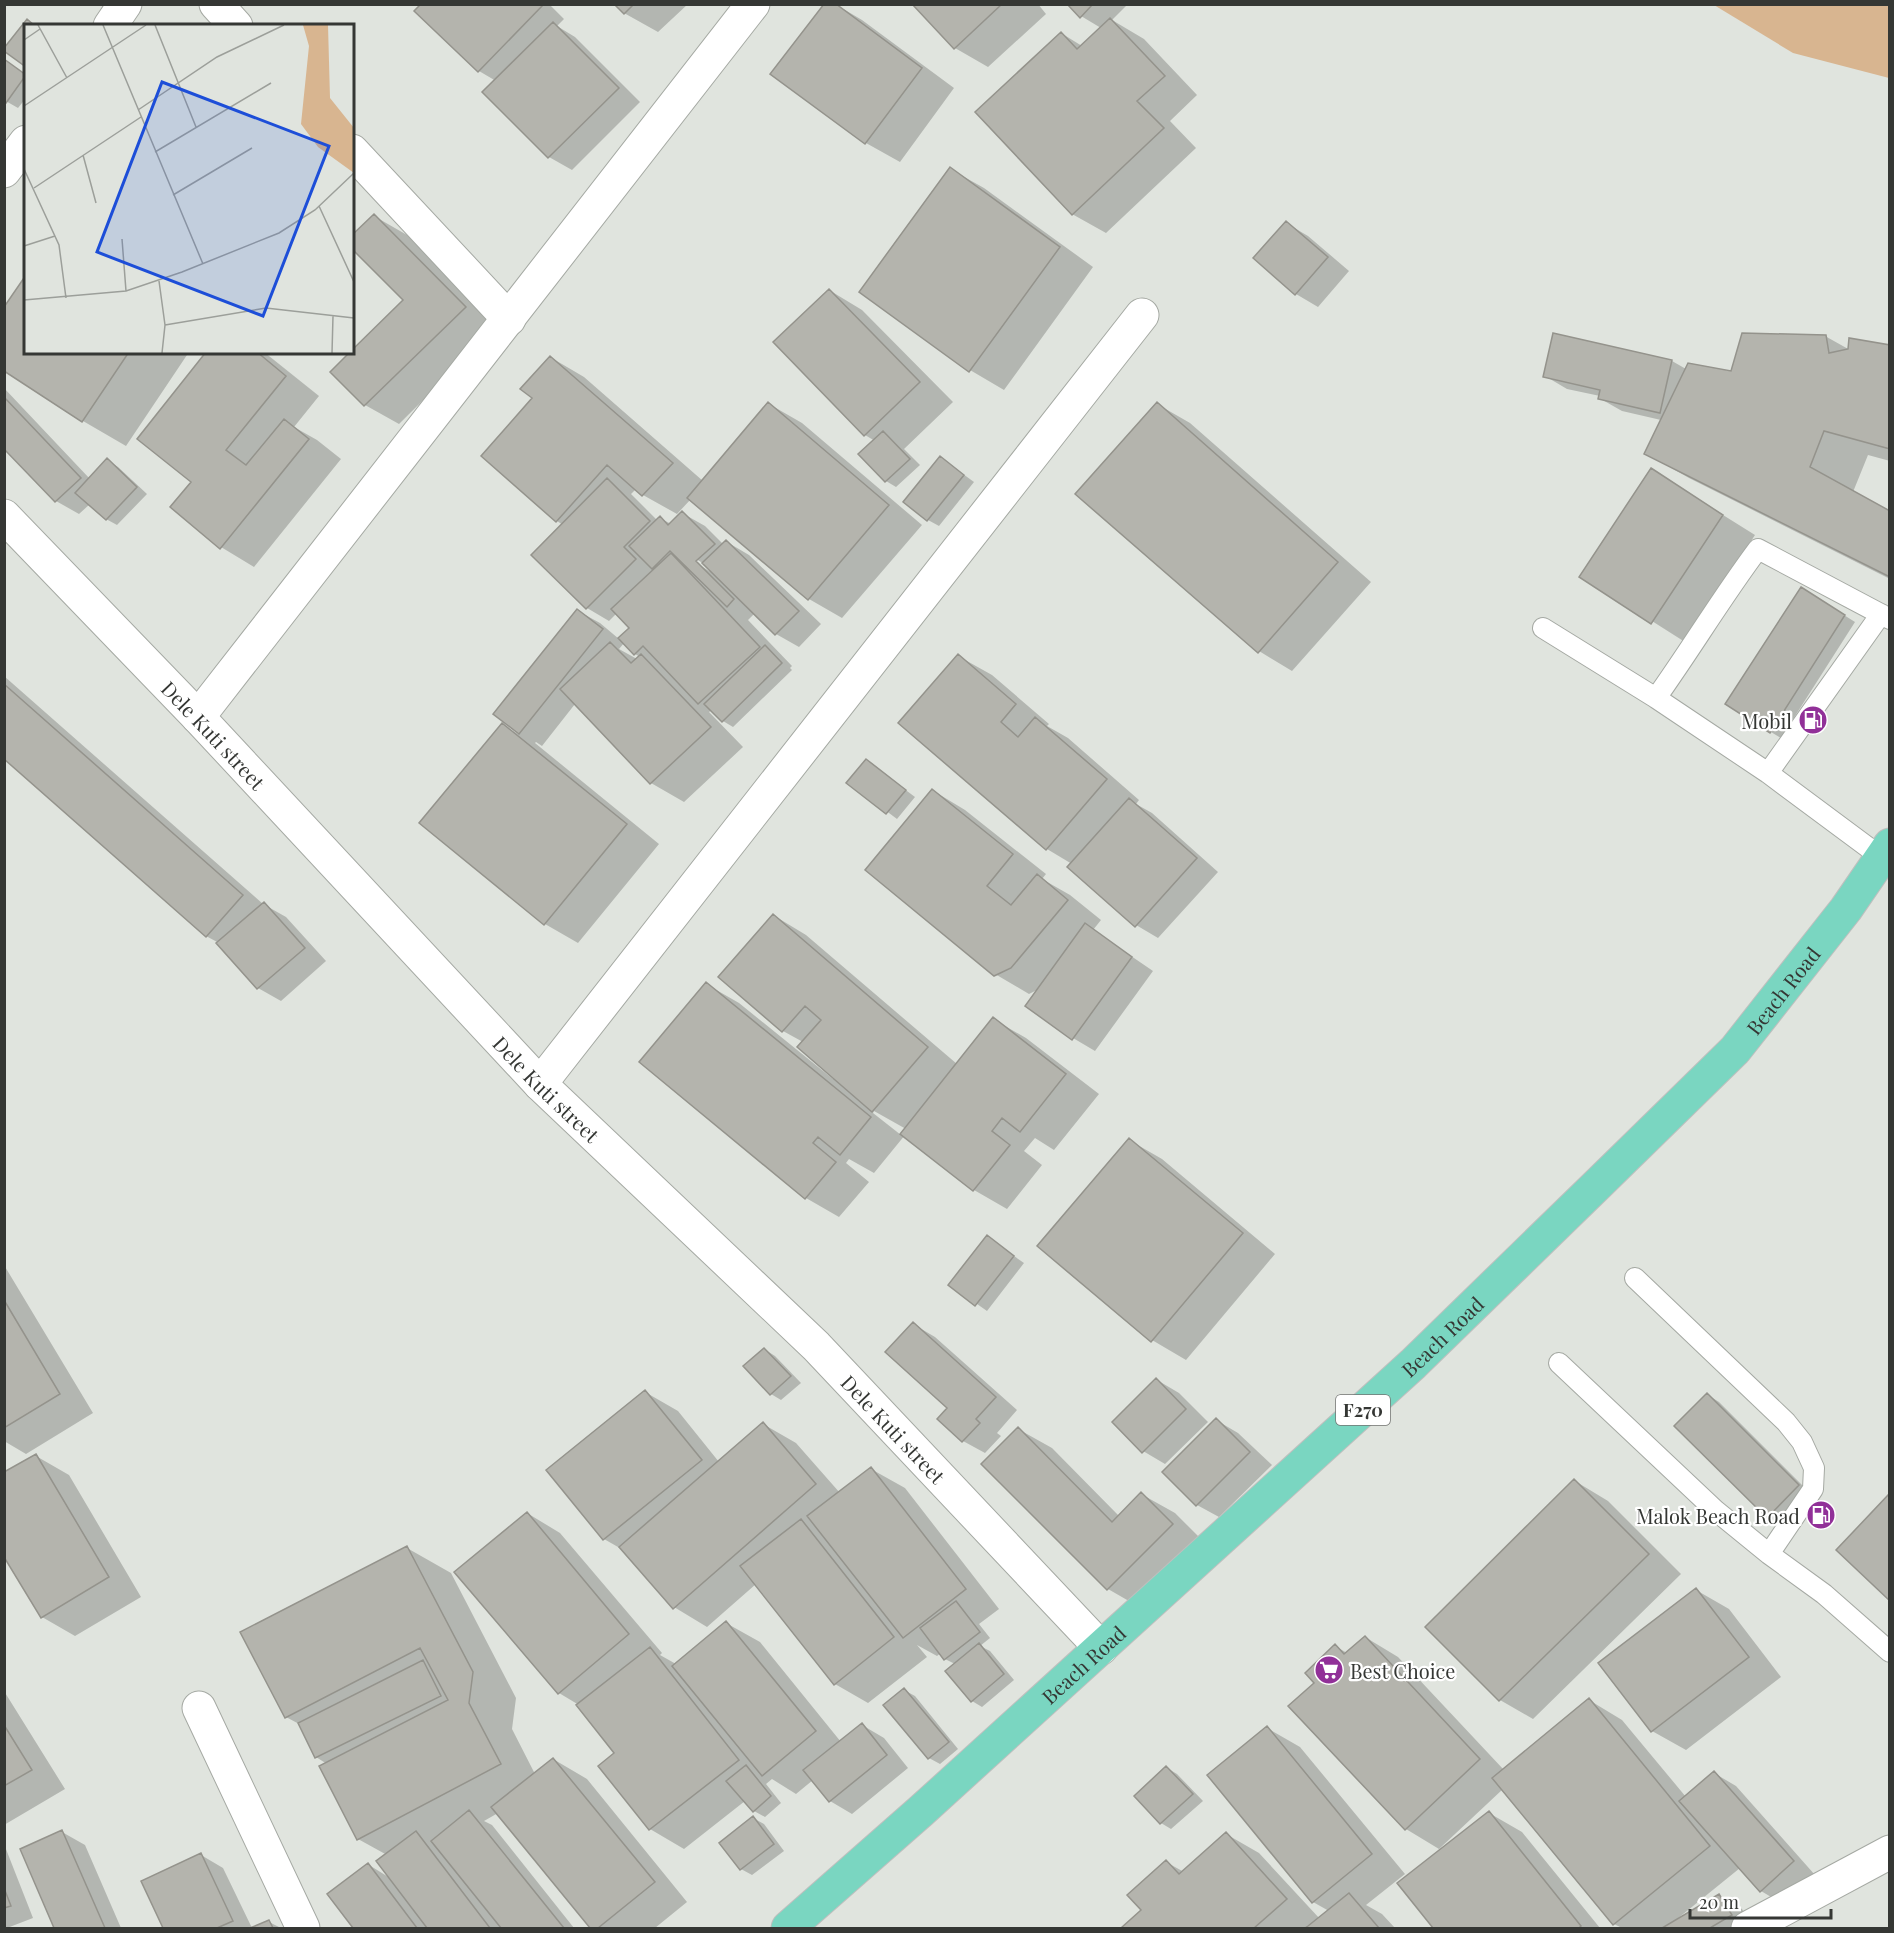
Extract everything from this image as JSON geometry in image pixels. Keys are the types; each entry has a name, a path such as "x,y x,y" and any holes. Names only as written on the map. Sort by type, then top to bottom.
{"main road":[{"name":"Beach Road","path":"788,1929 1413,1364 1735,1050 1846,909 1886,851"}],"street":[{"path":"111,24 125,4"},
{"path":"216,4 234,24"},
{"path":"198,717 753,4"},
{"path":"4,171 24,145"},
{"path":"354,153 509,319"},
{"path":"540,1084 1142,315"},
{"name":"Dele Kuti street","path":"4,516 198,717 540,1084 816,1346 1101,1648"},
{"path":"199,1708 303,1929"},
{"path":"1749,1929 1890,1852"}],"lane":[{"path":"1656,698 1726,592 1758,549 1885,616 1768,773"},
{"path":"1542,628 1656,698 1886,851"},
{"path":"1635,1278 1786,1422 1802,1442 1814,1468 1813,1489 1769,1554"},
{"path":"1559,1363 1715,1510 1769,1554 1824,1594 1890,1652"}],"shaded area":[{"path":"1714,5 1889,5 1889,78 1793,53"}],"building":[{"path":"421,4 543,5 478,72 414,11"},
{"path":"614,4 634,4 624,14"},
{"path":"824,4 836,4 922,68 865,144 770,74"},
{"path":"912,4 1002,4 954,49"},
{"path":"1067,4 1093,4 1080,18"},
{"path":"1110,18 1165,76 1137,101 1164,128 1072,215 975,112 1061,32 1077,49"},
{"path":"27,19 33,24 24,24 24,66 4,51"},
{"path":"553,22 619,88 548,158 482,92"},
{"path":"4,59 24,74 24,78 6,103 4,102"},
{"path":"950,167 1060,247 969,372 859,292"},
{"path":"374,214 466,307 364,406 330,372 348,354 354,354 354,348 403,300 354,251 354,233"},
{"path":"1286,221 1328,257 1295,295 1253,258"},
{"path":"24,278 24,354 128,354 82,422 4,371 4,307"},
{"path":"829,289 920,382 864,436 773,342"},
{"path":"1553,333 1672,360 1660,413 1598,399 1600,390 1543,377"},
{"path":"1742,333 1826,335 1829,353 1848,349 1849,338 1890,345 1890,449 1824,431 1810,467 1890,511 1890,577 1644,454 1688,363 1731,371"},
{"path":"204,354 259,354 286,376 226,450 246,465 284,419 309,439 220,549 170,507 191,482 137,439"},
{"path":"550,356 673,463 642,496 607,465 556,522 481,456 532,398 520,389"},
{"path":"4,397 81,478 55,502 4,449"},
{"path":"768,402 889,505 808,600 687,498"},
{"path":"1157,402 1338,562 1258,653 1075,494"},
{"path":"883,431 910,459 885,482 858,454"},
{"path":"940,456 964,475 927,521 903,502"},
{"path":"107,458 137,487 106,520 75,493"},
{"path":"1651,468 1723,515 1651,624 1579,577"},
{"path":"607,478 650,521 624,547 636,559 586,609 531,555"},
{"path":"682,511 715,544 696,561 734,599 727,607 670,551 652,569 629,546 660,516 668,525"},
{"path":"726,540 799,611 775,635 702,563"},
{"path":"671,553 760,647 698,704 643,646 634,655 618,638 629,628 611,609"},
{"path":"1801,587 1845,615 1770,733 1725,704"},
{"path":"577,609 603,629 519,734 493,714"},
{"path":"610,642 631,663 641,654 711,727 650,784 560,689"},
{"path":"765,645 782,663 722,722 704,704"},
{"path":"958,654 1016,704 1001,722 1018,737 1035,717 1107,779 1046,850 898,723"},
{"path":"4,684 243,895 206,937 4,759"},
{"path":"502,723 627,824 544,925 419,823"},
{"path":"866,759 906,790 886,814 846,783"},
{"path":"932,789 1013,854 987,886 1011,905 1037,874 1068,900 1011,968 994,976 865,870"},
{"path":"1129,798 1197,858 1135,927 1067,867"},
{"path":"264,902 305,948 257,989 216,943"},
{"path":"773,914 928,1047 872,1112 797,1047 821,1020 805,1006 782,1032 718,977"},
{"path":"1085,923 1132,957 1072,1040 1025,1006"},
{"path":"706,982 871,1117 840,1155 818,1137 813,1143 836,1162 805,1199 639,1062"},
{"path":"993,1017 1066,1074 1020,1132 1002,1118 992,1131 1010,1145 973,1191 900,1134"},
{"path":"1129,1138 1243,1233 1151,1342 1037,1246"},
{"path":"987,1235 1014,1256 975,1306 948,1285"},
{"path":"4,1300 60,1394 4,1428"},
{"path":"913,1322 996,1397 976,1419 980,1423 962,1442 937,1419 947,1408 885,1352"},
{"path":"764,1348 791,1376 770,1395 743,1366"},
{"path":"1156,1378 1186,1409 1142,1453 1112,1422"},
{"path":"645,1390 702,1460 603,1540 546,1470"},
{"path":"1707,1393 1799,1485 1767,1518 1674,1426"},
{"path":"1216,1418 1250,1452 1196,1506 1162,1472"},
{"path":"763,1422 816,1484 673,1609 619,1547"},
{"path":"1018,1427 1112,1522 1141,1492 1173,1524 1107,1590 981,1464"},
{"path":"36,1454 109,1577 41,1618 4,1557 4,1472"},
{"path":"871,1467 966,1589 903,1638 807,1516"},
{"path":"1574,1479 1649,1554 1499,1701 1425,1627"},
{"path":"1890,1493 1890,1601 1836,1550"},
{"path":"527,1512 629,1634 558,1694 454,1572"},
{"path":"801,1519 894,1637 834,1685 740,1566"},
{"path":"407,1546 473,1672 469,1703 501,1764 357,1840 319,1766 448,1700 420,1648 285,1718 240,1632"},
{"path":"1696,1588 1749,1657 1651,1732 1598,1663"},
{"path":"956,1601 980,1632 944,1660 920,1628"},
{"path":"726,1621 816,1731 762,1776 672,1666"},
{"path":"1365,1636 1480,1759 1405,1830 1288,1706 1314,1683 1305,1673 1335,1644 1344,1654"},
{"path":"979,1643 1004,1674 971,1702 945,1671"},
{"path":"650,1647 739,1760 649,1830 598,1766 614,1753 576,1705"},
{"path":"423,1660 441,1696 315,1758 298,1723"},
{"path":"904,1688 949,1742 928,1759 883,1705"},
{"path":"1589,1698 1710,1846 1613,1925 1492,1778"},
{"path":"862,1723 887,1755 829,1802 803,1770"},
{"path":"4,1725 32,1770 4,1786"},
{"path":"1267,1726 1372,1854 1312,1903 1207,1775"},
{"path":"553,1758 655,1882 598,1928 590,1928 491,1807"},
{"path":"746,1765 771,1796 753,1812 726,1781"},
{"path":"1166,1766 1193,1794 1160,1824 1134,1796"},
{"path":"1714,1771 1794,1861 1760,1892 1679,1801"},
{"path":"469,1810 564,1928 501,1928 431,1841"},
{"path":"1489,1811 1581,1926 1579,1928 1433,1928 1397,1883"},
{"path":"753,1816 774,1844 740,1870 719,1843"},
{"path":"62,1830 105,1928 54,1928 20,1849"},
{"path":"416,1831 490,1928 427,1928 376,1861"},
{"path":"1226,1832 1287,1899 1254,1928 1121,1928 1141,1910 1127,1895 1166,1860 1179,1874"},
{"path":"201,1853 233,1921 217,1928 163,1928 141,1881"},
{"path":"368,1863 417,1928 353,1928 327,1894"},
{"path":"4,1888 11,1906 4,1908"},
{"path":"1349,1893 1379,1928 1305,1928 1308,1926"},
{"path":"1719,1894 1732,1915 1710,1928 1662,1928"},
{"path":"269,1920 273,1928 250,1928"}],"place":[{"name":"Mobil","path":"1813,720"},
{"name":"Malok Beach Road","path":"1821,1515"},
{"name":"Best Choice","path":"1329,1670"}]}
